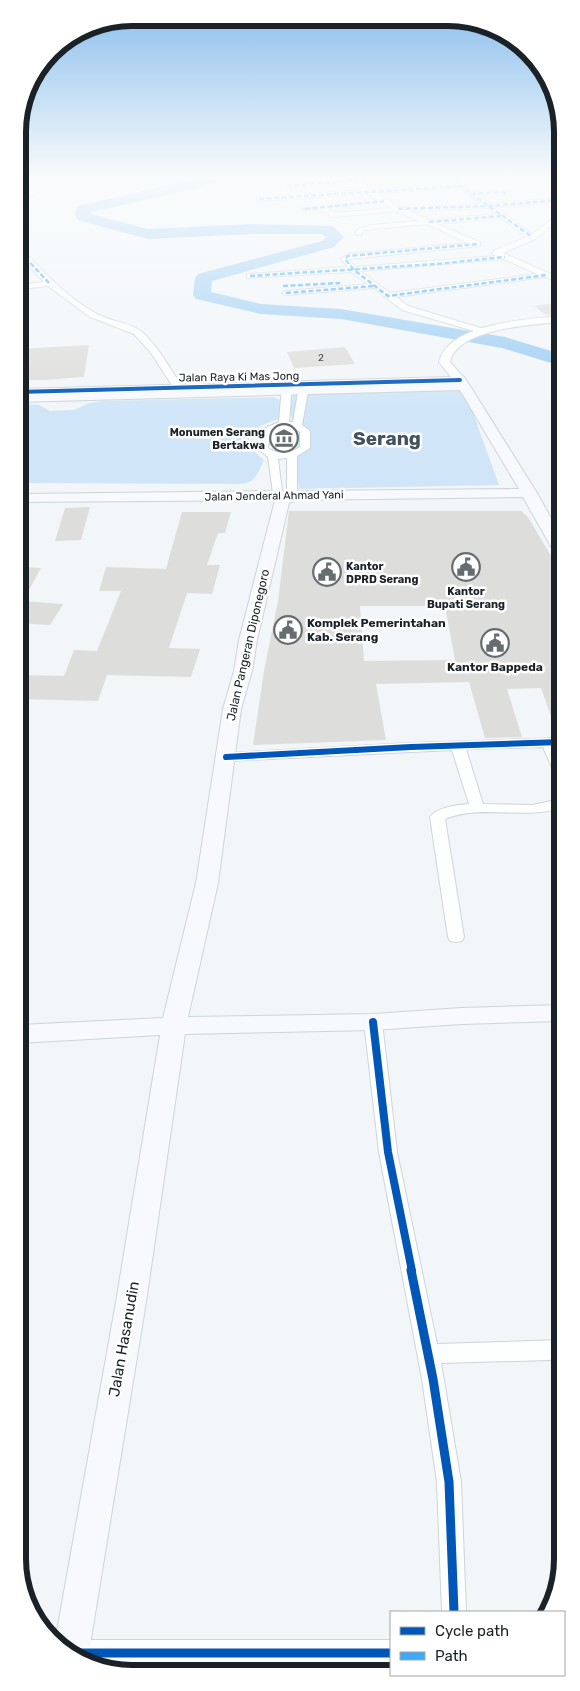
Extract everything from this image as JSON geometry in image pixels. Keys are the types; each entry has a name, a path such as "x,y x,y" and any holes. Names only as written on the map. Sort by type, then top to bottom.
{"main road":[{"path":"26,398 462,383 530,494 554,537"},
{"path":"26,490 287,495"},
{"name":"Jalan Jenderal Ahmad Yani","path":"26,498 530,494"},
{"name":"Jalan Pangeran Diponegoro","path":"174,1026 187,962 207,883 232,709 243,671 248,640 287,495"},
{"path":"26,1034 174,1026 373,1022 462,1016 554,1013"},
{"name":"Jalan Hasanudin","path":"72,1646 131,1302 174,1026"}],"street":[{"path":"374,255 348,256 345,259 354,270 371,284 410,311 478,332"},
{"path":"250,276 354,270 457,255"},
{"path":"501,255 554,278"},
{"path":"26,258 50,284 72,301 102,320 137,333 163,363 178,388"},
{"path":"388,296 546,275"},
{"path":"26,286 50,284"},
{"path":"284,290 371,284"},
{"path":"462,383 444,362 446,353 451,348 478,332 512,323 554,320"},
{"path":"137,333 136,339 161,382"},
{"name":"Jalan Raya Ki Mas Jong","path":"26,391 161,382 178,388 287,389"},
{"path":"297,426 304,388"},
{"path":"284,424 287,389"},
{"path":"284,424 297,426 305,431 305,448 292,455 273,454 263,449 264,433 268,428 284,424"},
{"path":"273,454 287,495"},
{"path":"287,495 292,455"},
{"path":"226,757 554,743"},
{"path":"458,746 477,808"},
{"path":"456,937 437,817 454,809 554,806"},
{"path":"373,1022 388,1152 428,1354 449,1482 454,1611"},
{"path":"428,1354 554,1350"},
{"path":"83,1653 390,1653"}],"shaded area":[{"path":"462,382 499,485 299,489 288,385"},
{"path":"273,397 283,401 279,419 258,428 251,435 248,446 264,460 256,476 250,482 240,484 26,483 26,404 39,405 50,411 74,410 89,403 103,401"}],"building":[{"path":"554,303 554,314 546,315 534,306"},
{"path":"89,345 84,377 26,380 26,349"},
{"path":"345,347 355,364 294,368 287,352"},
{"path":"90,507 81,540 55,541 65,508"},
{"name":"Komplek Pemerintahan Kab. Serang","path":"289,511 521,511 528,517 554,561 554,725 541,688 507,689 522,737 485,738 469,682 376,684 386,740 253,745 264,671 278,601","holes":["360,606 445,606 455,660 364,661"]},
{"path":"182,512 231,512 225,533 218,533 207,565 220,565 212,594 187,593 169,648 200,649 191,677 107,675 98,701 26,699 26,675 64,676 74,650 97,651 121,591 99,591 106,567 166,569"},
{"path":"26,567 41,568 26,596"},
{"path":"26,601 63,604 50,625 26,624"}],"waterway":[{"path":"288,255 204,278 202,295 261,309 341,314 505,343 554,358"}],"marked path":[{"path":"360,255 348,256 345,259 354,270 388,296 546,275"},
{"path":"250,276 436,264 505,257"},
{"path":"26,258 50,284"},
{"path":"283,286 340,283"},
{"path":"286,293 374,286"}],"cycle path":[{"path":"26,392 460,380"},
{"path":"226,757 411,747 554,742"},
{"path":"373,1022 388,1152 433,1379 449,1482 454,1611"},
{"path":"83,1653 390,1653"}],"place":[{"name":"Monumen Serang Bertakwa","path":"284,438"},
{"name":"Kantor Bupati Serang","path":"466,567"},
{"name":"Kantor DPRD Serang","path":"327,572"},
{"name":"Komplek Pemerintahan Kab. Serang","path":"288,630"},
{"name":"Kantor Bappeda","path":"495,643"}],"district":[{"name":"Serang","path":"387,438"}]}
